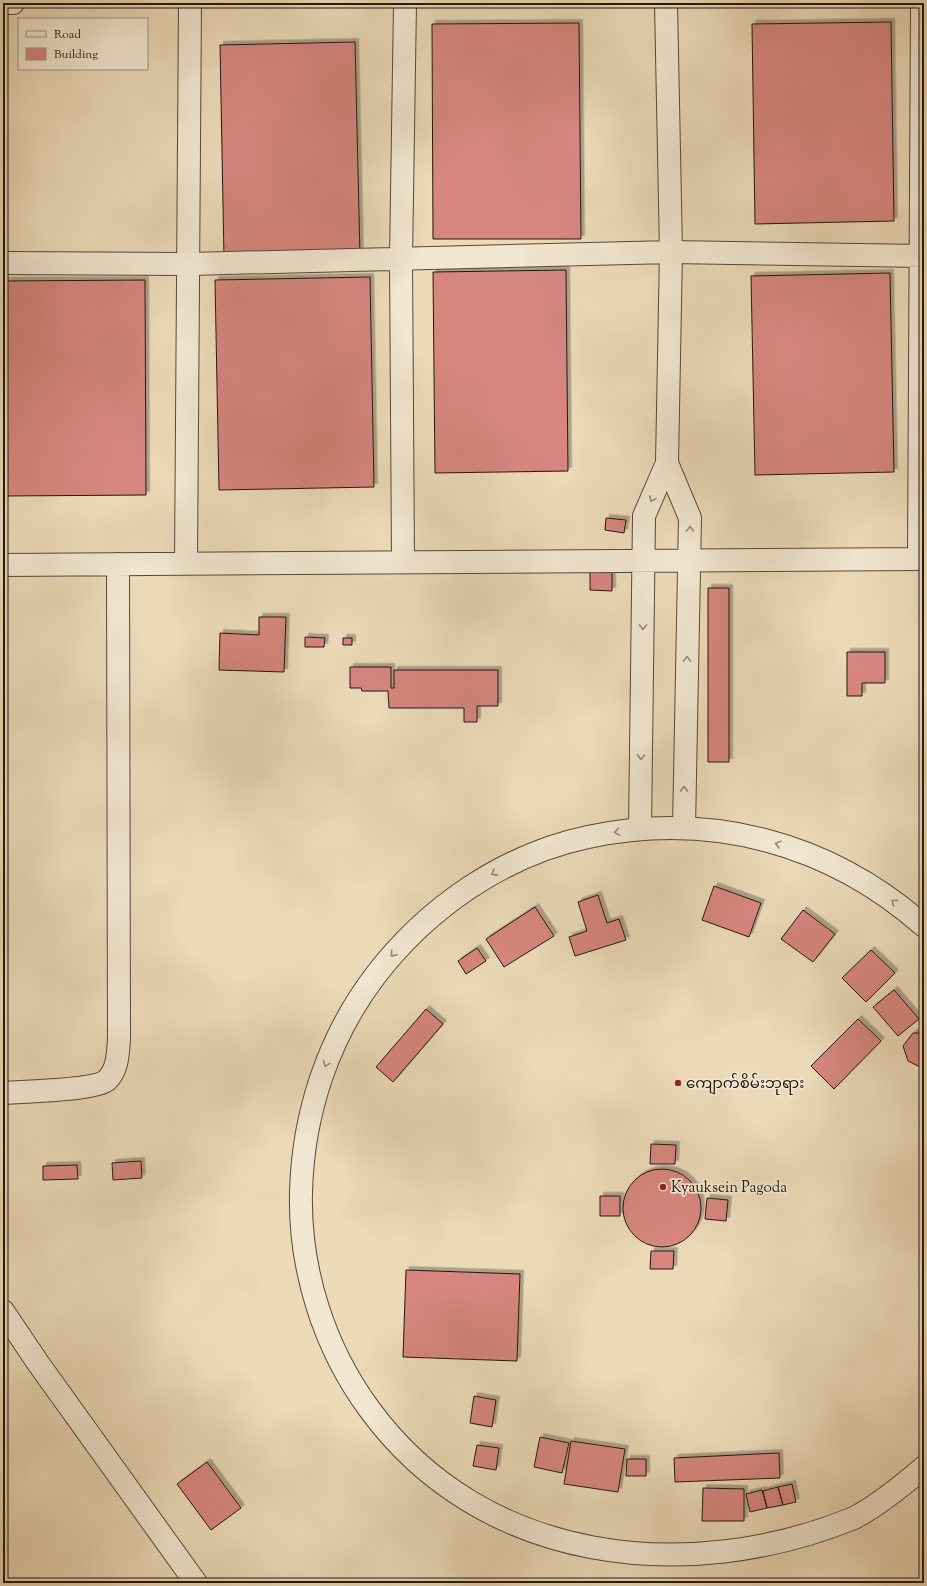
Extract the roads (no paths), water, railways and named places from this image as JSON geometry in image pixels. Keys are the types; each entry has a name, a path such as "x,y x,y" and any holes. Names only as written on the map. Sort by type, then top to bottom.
{"street":[{"path":"3,3 13,3"},
{"path":"186,563 190,3"},
{"path":"403,562 401,259 405,3"},
{"path":"666,3 671,252 668,463 690,518 684,828"},
{"path":"3,565 921,559 922,3"},
{"path":"3,263 189,264 671,252 922,256"},
{"path":"640,829 644,516 668,463"},
{"path":"3,1093 92,1086 106,1080 117,1063 119,1039 118,564"},
{"path":"924,926 896,903 870,885 841,868 780,844 716,830 684,828 640,829 582,839 526,857 474,885 450,901 406,940 386,962 352,1009 329,1055 317,1090 309,1118 301,1176 302,1227 307,1263 314,1292 333,1347 361,1398 397,1445 440,1485 489,1518 515,1531 570,1552 628,1563 687,1565 716,1563 774,1552 808,1540 855,1518 904,1485 924,1468"},
{"path":"3,1311 38,1363 196,1583"}],"place":[{"name":"ကျောက်စိမ်းဘုရား","path":"678,1083"},
{"name":"Kyauksein Pagoda","path":"663,1187"}]}
